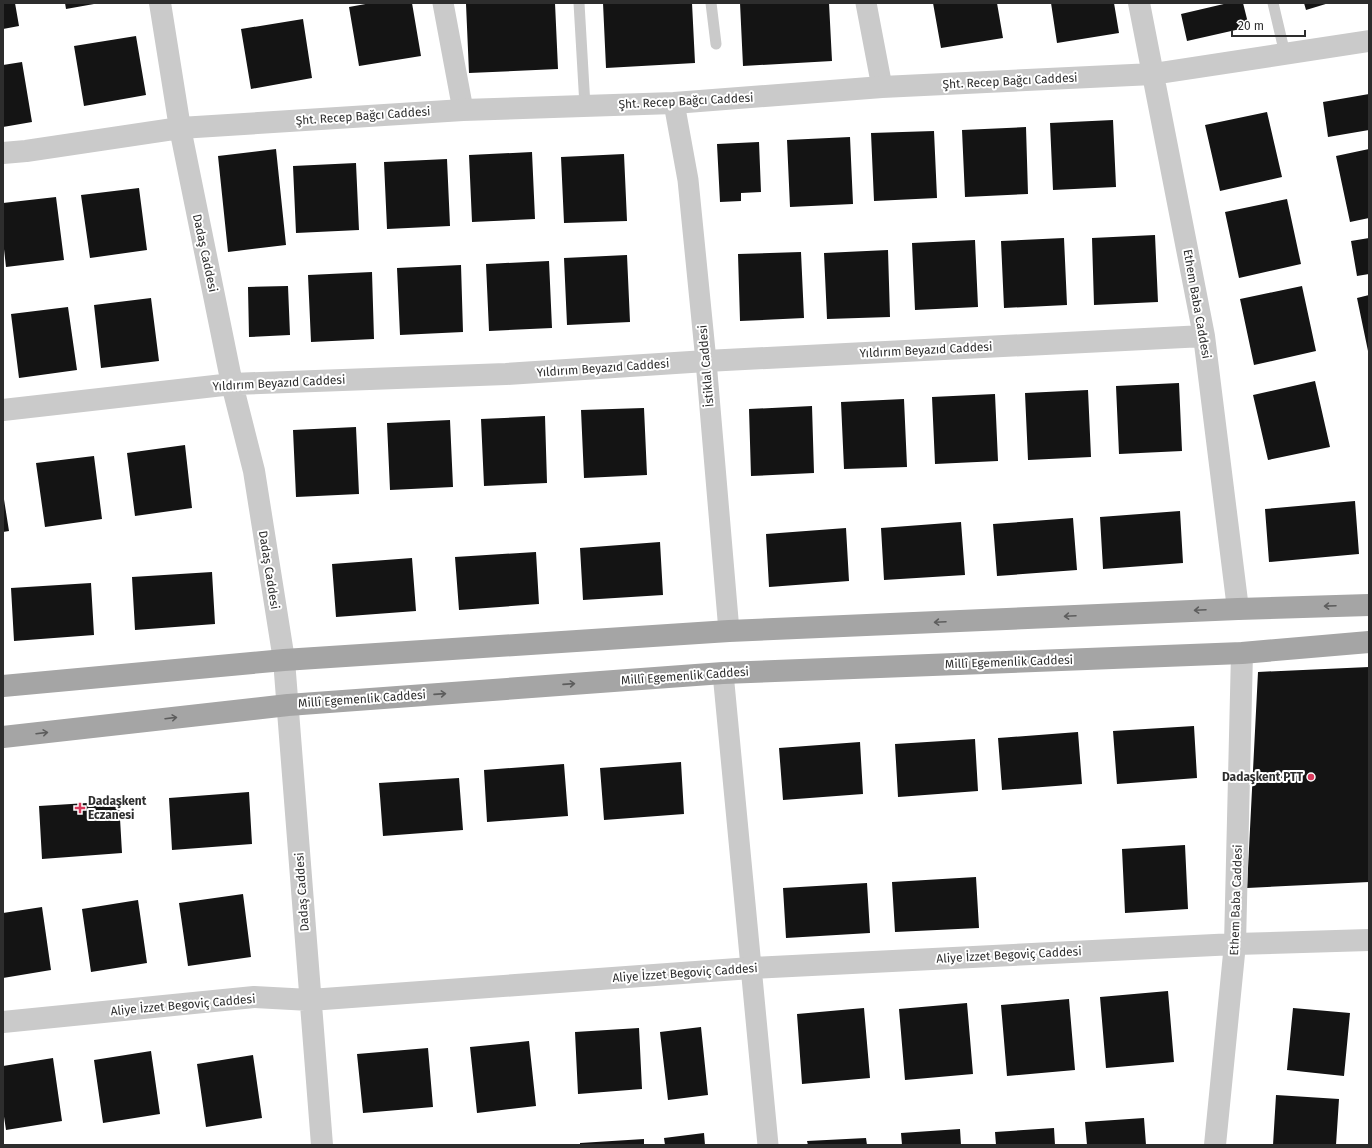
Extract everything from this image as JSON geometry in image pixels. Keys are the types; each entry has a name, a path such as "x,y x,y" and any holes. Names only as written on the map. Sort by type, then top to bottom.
{"main road":[{"path":"3,686 284,660 729,631 1238,608 1369,604"},
{"name":"Millî Egemenlik Caddesi","path":"3,737 288,705 723,673 1242,653 1369,642"}],"street":[{"name":"Dadaş Caddesi","path":"160,3 180,128 232,384 254,471 284,660 322,1145"},
{"path":"443,3 463,110"},
{"path":"866,3 882,87"},
{"name":"Ethem Baba Caddesi","path":"1139,3 1204,336 1238,608"},
{"name":"Şht. Recep Bağcı Caddesi","path":"3,153 26,151 180,128 463,110 674,103 882,87 1153,74 1369,41"},
{"name":"İstiklal Caddesi","path":"674,103 688,180 706,361 729,631"},
{"name":"Yıldırım Beyazıd Caddesi","path":"3,410 232,384 506,374 706,361 1204,336"},
{"name":"Ethem Baba Caddesi","path":"1215,1145 1235,944 1242,653"},
{"path":"723,673 768,1145"},
{"name":"Aliye İzzet Begoviç Caddesi","path":"3,1022 254,997 310,1000 751,968 1235,944 1369,940"}],"lane":[{"path":"579,3 585,106"},
{"path":"711,3 716,44"},
{"path":"1273,3 1285,54"}],"building":[{"path":"3,3 15,3 19,26 3,29"},
{"path":"65,3 94,3 94,4 66,9"},
{"path":"371,3 412,3 421,56 359,66 349,7"},
{"path":"555,3 558,69 469,73 466,4"},
{"path":"603,3 692,3 695,63 606,68"},
{"path":"740,3 829,3 832,61 743,66"},
{"path":"933,3 997,3 1003,38 941,48"},
{"path":"1051,3 1114,3 1119,33 1057,43"},
{"path":"1228,3 1243,3 1249,27 1187,41 1181,14"},
{"path":"1304,3 1329,3 1306,10"},
{"path":"303,19 312,78 251,89 241,29"},
{"path":"136,36 146,95 84,106 74,46"},
{"path":"22,62 32,122 3,127 3,65"},
{"path":"1369,94 1369,130 1328,137 1323,102"},
{"path":"1267,112 1282,177 1220,191 1205,125"},
{"path":"1113,120 1116,187 1053,190 1050,123"},
{"path":"1026,127 1028,194 965,197 962,130"},
{"path":"934,131 937,198 874,201 871,133"},
{"path":"850,137 853,204 790,207 787,140"},
{"path":"759,142 761,192 741,193 741,201 720,202 717,144"},
{"path":"276,149 286,245 228,252 218,156"},
{"path":"1369,149 1369,218 1350,222 1336,156"},
{"path":"532,152 535,219 472,222 469,155"},
{"path":"624,154 627,221 564,223 561,157"},
{"path":"447,159 450,226 387,229 384,162"},
{"path":"356,163 359,230 296,233 293,166"},
{"path":"139,188 147,250 90,258 81,195"},
{"path":"56,197 64,260 6,267 3,240 3,203"},
{"path":"1287,199 1301,264 1239,278 1225,212"},
{"path":"1155,235 1158,302 1094,305 1092,238"},
{"path":"1064,238 1067,305 1004,308 1001,241"},
{"path":"1369,238 1369,274 1357,276 1351,241"},
{"path":"975,240 978,307 915,310 912,243"},
{"path":"888,250 890,317 827,319 824,253"},
{"path":"801,252 804,318 740,321 738,254"},
{"path":"627,255 630,322 567,325 564,258"},
{"path":"549,261 552,328 489,331 486,264"},
{"path":"461,265 463,332 400,335 397,268"},
{"path":"372,272 374,339 311,342 308,275"},
{"path":"288,286 290,335 249,337 248,287"},
{"path":"1302,286 1316,351 1254,365 1240,299"},
{"path":"1369,295 1369,351 1368,351 1357,298"},
{"path":"151,298 159,361 101,368 94,305"},
{"path":"68,307 77,370 19,378 11,314"},
{"path":"1315,381 1330,447 1268,460 1253,395"},
{"path":"1179,383 1182,451 1119,454 1116,386"},
{"path":"1088,390 1091,457 1028,460 1025,393"},
{"path":"995,394 998,461 935,464 932,397"},
{"path":"904,399 907,467 844,469 841,402"},
{"path":"812,406 814,473 751,476 749,409"},
{"path":"644,408 647,475 584,478 581,410"},
{"path":"545,416 547,483 484,486 481,419"},
{"path":"450,420 453,487 390,490 387,423"},
{"path":"356,427 359,494 296,497 293,430"},
{"path":"185,445 192,508 135,516 127,453"},
{"path":"94,456 102,519 45,527 36,463"},
{"path":"3,493 9,531 3,532"},
{"path":"1355,501 1359,554 1269,562 1265,509"},
{"path":"1180,511 1183,563 1103,569 1100,517"},
{"path":"1073,518 1077,570 997,576 993,524"},
{"path":"961,522 965,575 884,580 881,528"},
{"path":"846,528 849,581 769,587 766,534"},
{"path":"660,542 663,595 583,600 580,548"},
{"path":"536,552 539,604 459,610 455,557"},
{"path":"412,558 416,611 336,617 332,564"},
{"path":"212,572 215,624 135,630 132,577"},
{"path":"91,583 94,635 14,641 11,588"},
{"name":"Dadaşkent PTT","path":"1369,667 1369,882 1247,888 1258,672"},
{"path":"1194,726 1197,778 1117,784 1113,731"},
{"path":"1078,732 1082,784 1002,790 998,738"},
{"path":"975,739 978,791 898,797 895,744"},
{"path":"860,742 863,794 783,800 779,748"},
{"path":"681,762 684,814 604,820 600,768"},
{"path":"564,764 568,816 487,822 484,770"},
{"path":"459,778 463,830 383,836 379,783"},
{"path":"249,792 252,844 172,850 169,798"},
{"path":"119,801 122,853 42,859 39,806"},
{"path":"1185,845 1188,909 1125,913 1122,849"},
{"path":"976,877 979,928 895,932 892,882"},
{"path":"867,883 870,933 786,938 783,888"},
{"path":"243,894 251,957 188,966 179,903"},
{"path":"138,900 147,963 91,972 82,909"},
{"path":"42,907 51,970 3,978 3,913"},
{"path":"1168,991 1174,1062 1106,1068 1100,997"},
{"path":"1069,999 1075,1070 1007,1076 1001,1005"},
{"path":"967,1003 973,1074 905,1080 899,1009"},
{"path":"864,1008 870,1078 802,1084 797,1014"},
{"path":"1293,1008 1350,1013 1344,1076 1287,1070"},
{"path":"701,1027 708,1095 668,1100 660,1032"},
{"path":"639,1028 642,1089 578,1094 575,1032"},
{"path":"529,1041 536,1106 477,1113 470,1047"},
{"path":"428,1048 433,1107 363,1113 357,1054"},
{"path":"151,1051 160,1114 103,1123 94,1060"},
{"path":"253,1055 262,1118 206,1127 197,1064"},
{"path":"53,1058 62,1121 6,1130 3,1110 3,1066"},
{"path":"1276,1095 1339,1099 1336,1145 1273,1145"},
{"path":"1144,1118 1146,1145 1087,1145 1085,1122"},
{"path":"1054,1128 1055,1145 996,1145 995,1132"},
{"path":"960,1129 961,1145 902,1145 901,1133"},
{"path":"704,1133 705,1145 665,1145 664,1138"},
{"path":"866,1138 867,1145 808,1145 807,1141"},
{"path":"644,1139 644,1145 580,1145 580,1143"}],"place":[{"name":"Dadaşkent PTT","path":"1311,777"},
{"name":"Dadaşkent Eczanesi","path":"80,808"}]}
